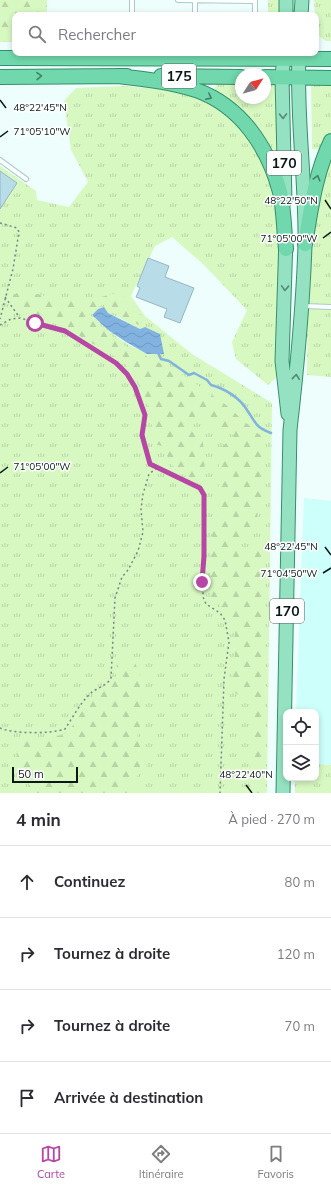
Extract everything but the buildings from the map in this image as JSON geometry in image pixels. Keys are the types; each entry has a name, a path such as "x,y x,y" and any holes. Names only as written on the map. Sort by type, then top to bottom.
{"highway":[{"name":"175","path":"0,58 64,56 299,56 331,59"},
{"path":"118,76 162,82 197,91 224,104 256,136 269,160 280,193 286,249"},
{"name":"175","path":"0,77 235,76"},
{"path":"271,77 299,79 331,78"},
{"path":"305,244 314,189 322,160 331,142"}],"main road":[{"path":"286,0 286,12"},
{"path":"301,12 302,0"},
{"name":"170","path":"284,56 282,77 286,249 282,361 285,401 290,430"},
{"name":"170","path":"283,793 290,430 297,374 305,244 299,56"}],"lane":[{"path":"132,0 132,12"},
{"path":"178,0 255,1 255,12"},
{"path":"195,0 195,12"},
{"path":"0,160 26,179"},
{"path":"301,306 331,307"}],"path":[{"path":"0,223 18,228 19,232 13,269 0,319"},
{"path":"5,297 20,318"},
{"path":"0,325 11,318 20,318 65,331 116,363 127,374 143,406 145,415 142,435 150,464 200,488 204,495 203,598 206,604 220,614 225,620 229,642 224,679 220,793"},
{"path":"0,728 12,732 52,732 65,729 85,699 97,688 109,683 111,678 115,598 122,577 128,570 138,551 143,532 141,509 146,482 152,470 157,468"}],"shaded area":[{"path":"304,498 331,501 331,765 319,764 319,709 296,709"}],"green space":[{"path":"0,0 47,0 47,12 12,12 12,42 0,42"},
{"path":"268,0 279,0 279,12 268,12"},
{"path":"314,0 331,0 331,41 326,41 319,36 319,12 315,12"},
{"path":"216,82 235,83 235,104 271,104 271,83 282,83 281,154 273,155 262,136 248,120 214,94"},
{"path":"311,83 331,83 331,133 321,149 312,149"},
{"path":"123,86 164,90 192,95 217,105 231,116 257,146 262,157 273,194 278,220 280,246 281,298 278,376 268,385 236,359 232,342 247,310 204,265 172,237 155,246 131,296 145,316 192,354 272,403 267,793 0,793 0,166 36,191 37,200 69,207 88,182 71,150 64,101 76,88","holes":["98,309 118,317 140,329 158,353 140,350 122,341 92,315"]},
{"path":"331,154 331,377 307,375 309,263 312,235 322,180"},
{"path":"21,291 70,300 90,300 114,294 129,300 144,323 139,325 111,311 106,304 97,307 89,314 108,333 127,347 180,373 226,405 265,440 263,497 258,504 257,517 240,545 247,549 260,551 264,559 262,793 247,793 252,745 252,704 234,692 230,686 235,653 235,635 229,616 214,599 209,590 213,524 218,515 219,450 234,436 228,430 222,432 211,431 204,413 200,408 198,414 185,424 203,442 205,471 202,483 183,475 169,461 165,447 152,443 152,423 149,406 133,374 123,361 61,325 27,316 17,309 10,297"},
{"path":"123,658 134,660 142,681 144,724 137,735 147,766 132,781 129,793 32,793 20,767 14,740 63,735 71,728 88,702 99,692 112,685 116,676 117,661"},
{"path":"319,764 331,765 331,793 295,793 295,781 319,781"}],"water":[{"path":"104,307 108,313 140,329 145,327 160,334 164,354 147,354 108,330 92,315 98,309"}],"waterway":[{"path":"158,353 161,359 169,361 189,375 194,373 207,380 211,385 221,388 231,394 240,401 259,427 271,433"}],"route":[{"path":"35,323 65,331 116,363 127,374 135,387 143,406 145,415 142,435 150,464 200,488 204,495 202,518 204,556 202,582"}]}
